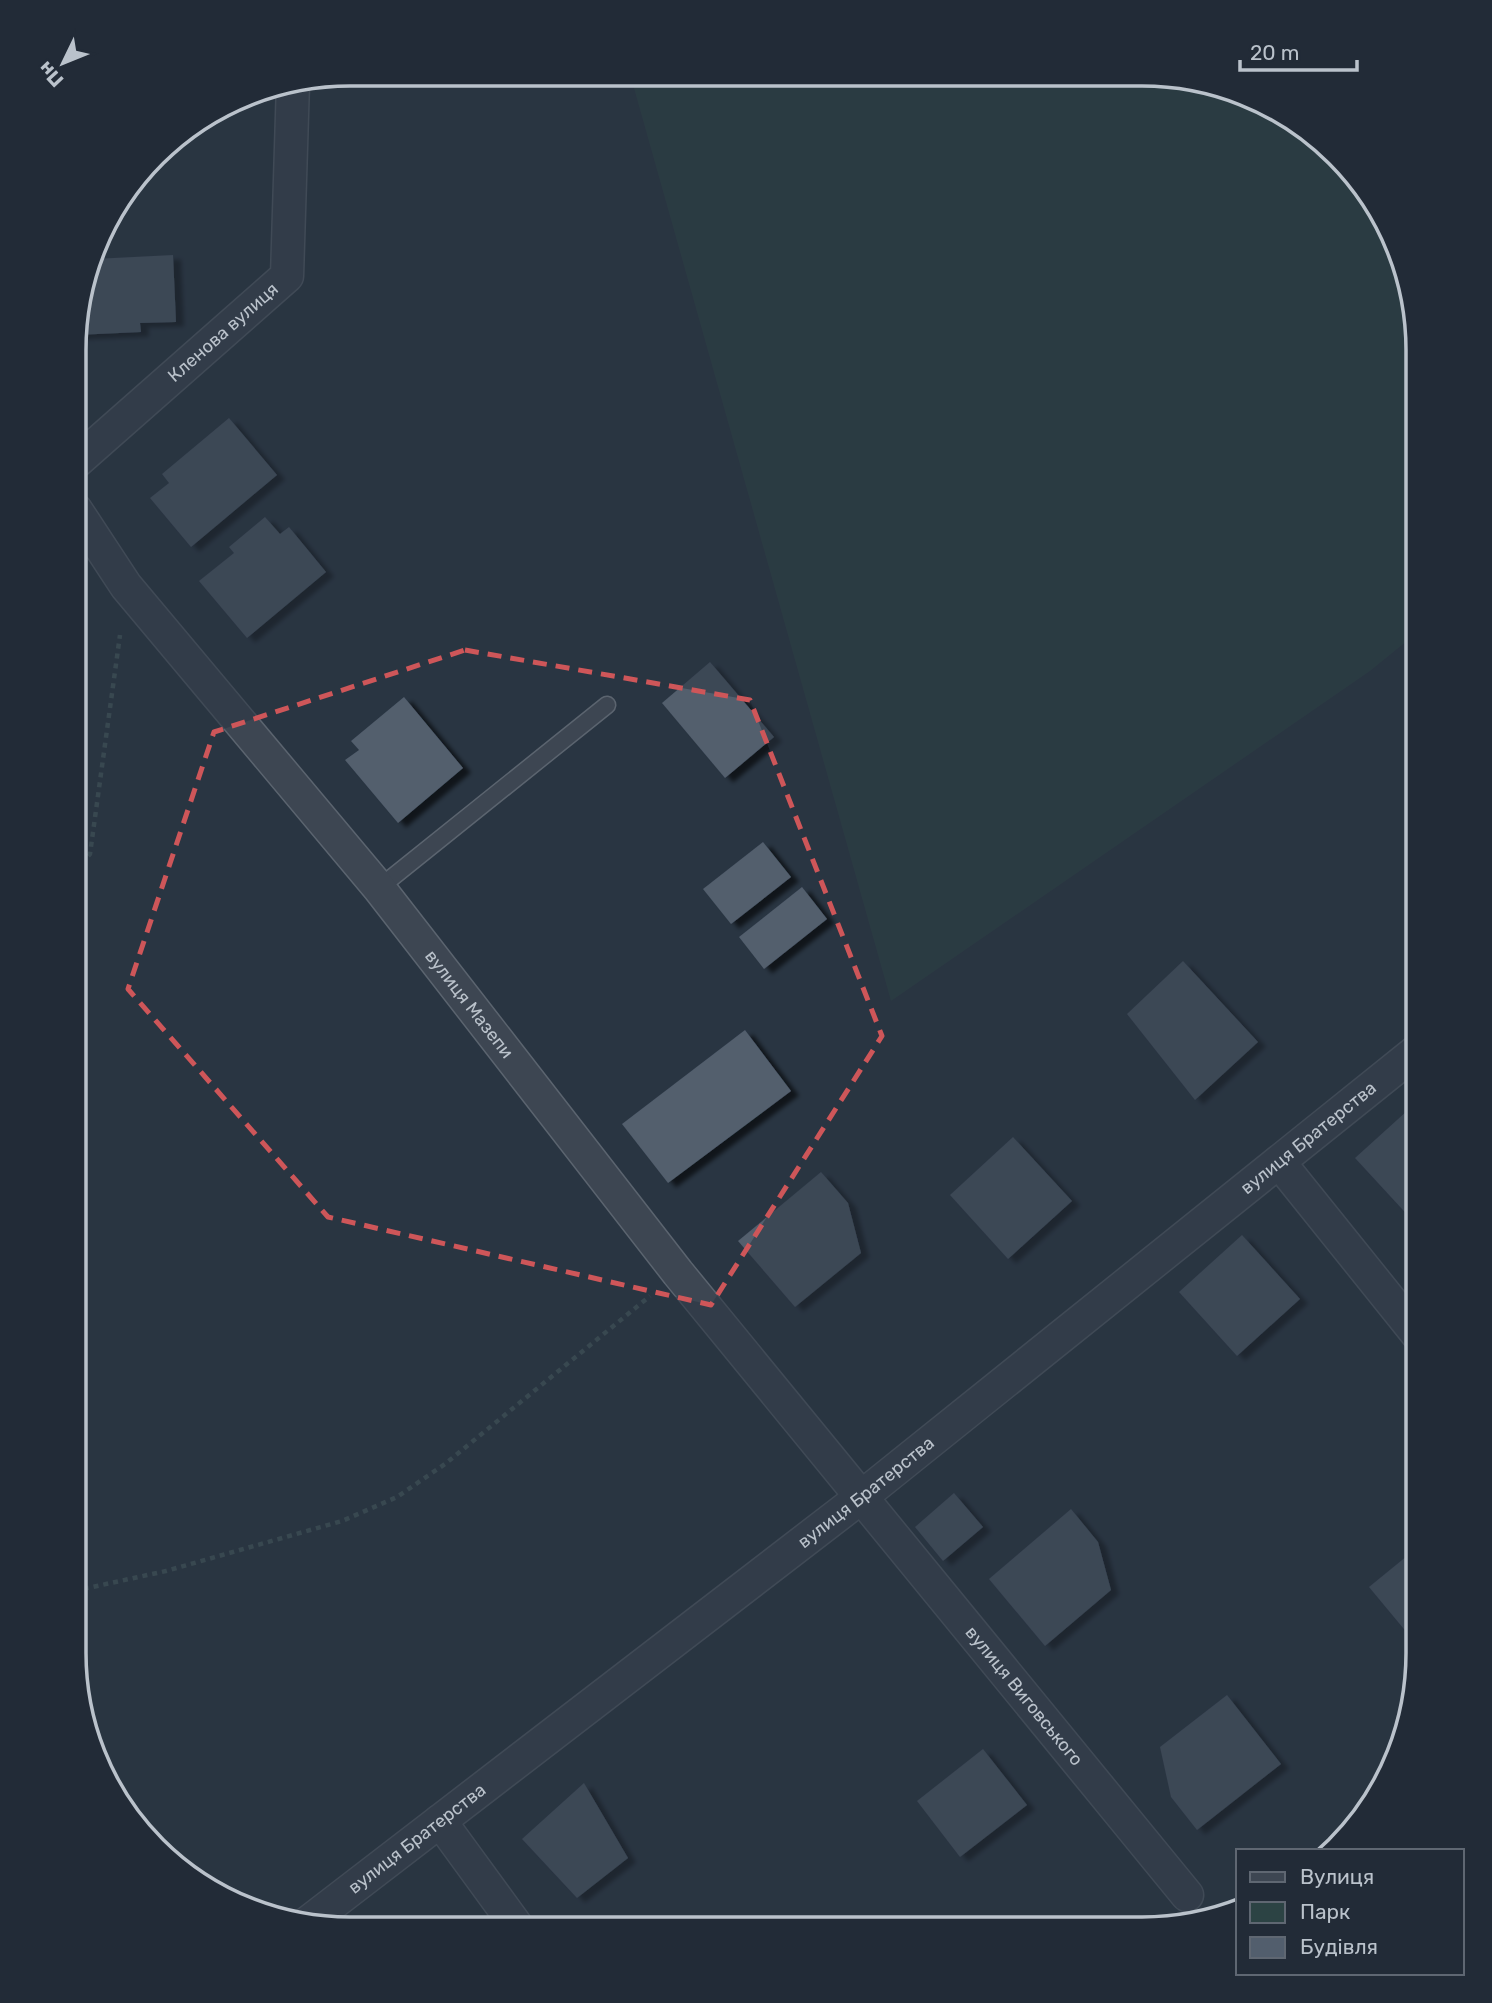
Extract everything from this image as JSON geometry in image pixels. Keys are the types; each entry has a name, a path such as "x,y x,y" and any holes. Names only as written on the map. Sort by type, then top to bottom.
{"street":[{"name":"Кленова вулиця","path":"86,453 287,276 293,92"},
{"name":"вулиця Мазепи","path":"86,525 126,586 379,888 678,1273 860,1498"},
{"name":"вулиця Братерства","path":"317,1915 860,1498 1406,1060"},
{"path":"1279,1162 1406,1320"},
{"name":"вулиця Виговського","path":"860,1498 1187,1895"},
{"path":"440,1821 510,1917"}],"lane":[{"path":"379,888 607,705"}],"path":[{"path":"86,859 90,854 126,586"},
{"path":"86,1588 166,1571 342,1521 397,1497 445,1464 678,1273"}],"highlighted area":[{"path":"465,650 750,700 882,1036 711,1305 328,1217 128,989 214,732"}],"green space":[{"path":"633,86 1159,86 1211,95 1243,106 1274,121 1303,140 1341,176 1362,203 1379,233 1397,281 1406,333 1406,642 1370,671 891,1001"}],"building":[{"path":"173,255 176,322 140,323 141,332 86,335 91,298 102,259"},
{"path":"229,418 277,475 191,547 150,498 169,483 162,474"},
{"path":"265,517 280,534 289,527 326,572 247,638 199,581 234,553 229,547"},
{"path":"710,662 774,737 725,778 662,703"},
{"path":"404,697 463,768 398,823 345,760 359,750 351,741"},
{"path":"763,842 791,877 731,924 703,889"},
{"path":"802,887 827,919 764,969 739,937"},
{"path":"1183,961 1258,1042 1195,1100 1127,1014"},
{"path":"745,1030 791,1091 668,1183 622,1124"},
{"path":"1406,1112 1406,1213 1355,1158"},
{"path":"1013,1137 1072,1201 1008,1259 950,1195"},
{"path":"821,1172 848,1203 861,1253 795,1307 738,1241"},
{"path":"1242,1235 1300,1299 1237,1356 1179,1292"},
{"path":"954,1493 983,1527 943,1561 915,1527"},
{"path":"1071,1509 1098,1542 1111,1590 1045,1646 989,1579"},
{"path":"1406,1557 1406,1632 1369,1587"},
{"path":"1227,1695 1281,1764 1197,1830 1171,1797 1160,1747"},
{"path":"983,1749 1027,1805 960,1857 917,1801"},
{"path":"584,1783 628,1858 577,1898 522,1839"}]}
